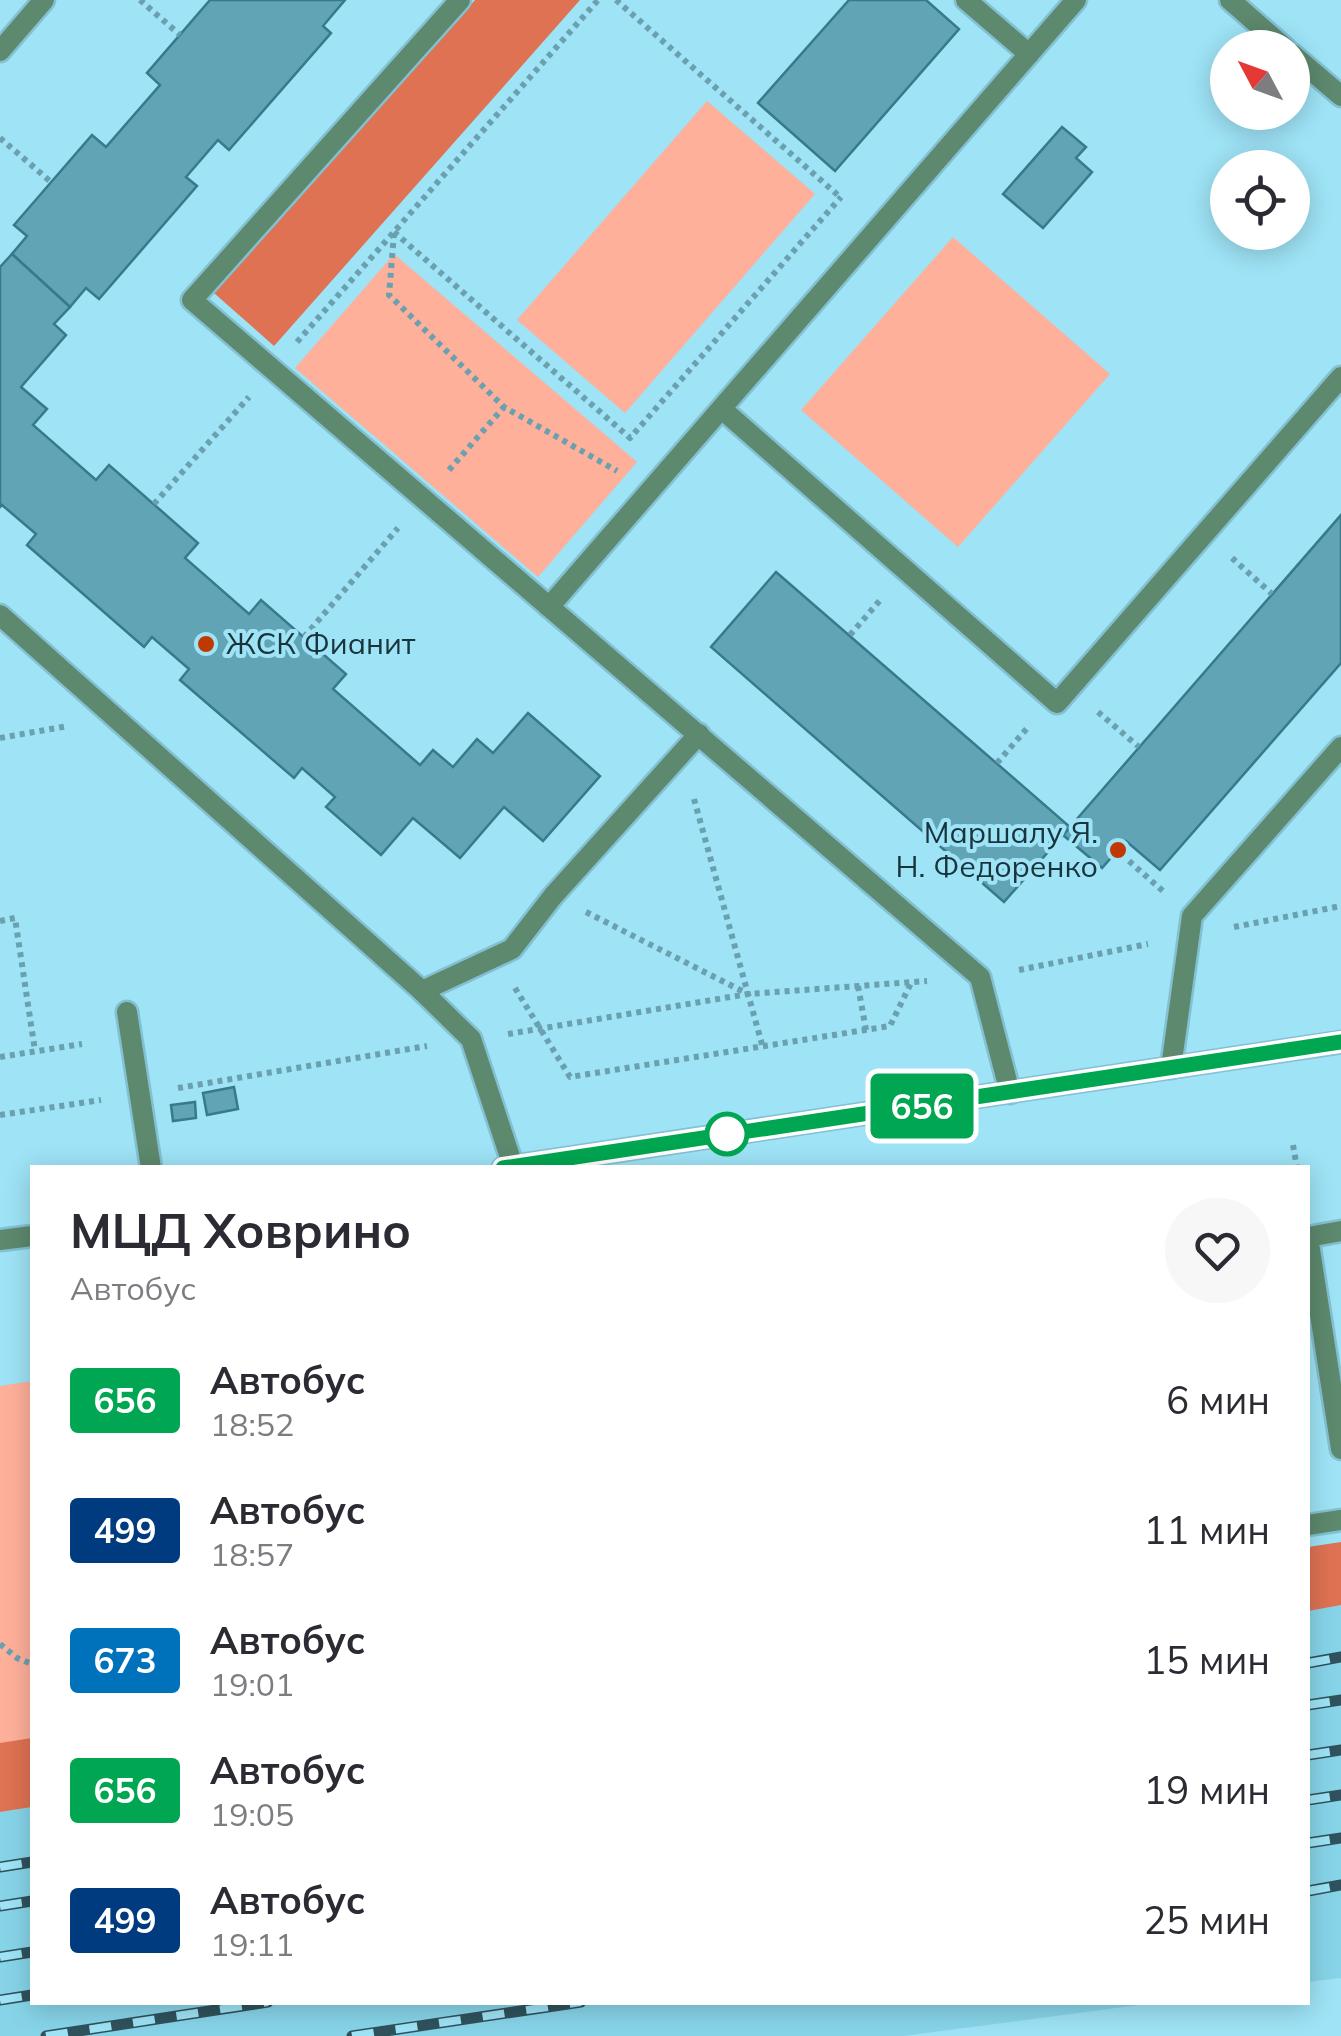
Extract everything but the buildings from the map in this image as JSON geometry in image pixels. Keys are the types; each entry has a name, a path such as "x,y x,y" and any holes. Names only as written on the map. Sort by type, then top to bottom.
{"street":[{"path":"0,50 44,0"},
{"path":"460,0 192,300 980,977 1010,1093"},
{"path":"966,0 1029,54"},
{"path":"549,606 1076,0"},
{"path":"1230,0 1264,30"},
{"path":"1310,68 1339,90"},
{"path":"722,410 1058,703 1341,377"},
{"path":"0,615 471,1039 507,1165"},
{"path":"422,991 512,950 553,896 699,734"},
{"path":"1170,1068 1192,916 1341,746"},
{"path":"127,1012 151,1165"},
{"path":"522,1165 1341,1042"},
{"path":"1310,1237 1341,1231"},
{"path":"0,1240 30,1236"},
{"path":"1310,1250 1341,1449"},
{"path":"1310,1525 1341,1520"}],"path":[{"path":"140,0 180,35"},
{"path":"154,504 598,0"},
{"path":"616,0 879,230"},
{"path":"0,138 51,182"},
{"path":"394,232 630,438 840,197"},
{"path":"394,232 389,296 504,407 625,476 648,495"},
{"path":"1204,534 1272,594"},
{"path":"1071,688 1139,747"},
{"path":"0,738 115,718"},
{"path":"682,754 763,1048"},
{"path":"553,896 748,994"},
{"path":"0,1115 748,994 980,977 1341,906"},
{"path":"0,921 15,918 36,1051"},
{"path":"540,1029 570,1077 890,1026 912,982"},
{"path":"858,986 866,1030"},
{"path":"0,1057 82,1044"},
{"path":"1293,1145 1296,1165"},
{"path":"0,1644 16,1658 30,1663"}],"shaded area":[{"path":"475,0 580,0 274,346 214,293"},
{"path":"707,101 815,194 625,413 517,320"},
{"path":"953,237 1110,374 958,547 801,410"},
{"path":"394,254 637,462 538,577 295,368"},
{"path":"30,1381 30,1745 0,1749 0,1386"},
{"path":"1341,1542 1341,1605 1310,1611 1310,1547"},
{"path":"1341,1605 1341,1978 1310,1982 1310,1610"},
{"path":"30,1738 30,1807 0,1812 0,1743"},
{"path":"30,1807 30,2005 1139,2005 903,2036 0,2036 0,1812"}],"railway":[{"path":"1310,1663 1341,1657"},
{"path":"1310,1705 1341,1700"},
{"path":"1310,1755 1341,1750"},
{"path":"1310,1800 1341,1795"},
{"path":"1310,1843 1341,1838"},
{"path":"0,1867 30,1862"},
{"path":"1310,1891 1341,1885"},
{"path":"0,1906 30,1901"},
{"path":"0,1957 30,1952"},
{"path":"0,2000 30,1995"},
{"path":"46,2036 248,2005"},
{"path":"352,2036 561,2005"}],"bus line":[{"name":"656","path":"523,1165 1341,1042"}],"place":[{"name":"ЖСК Фианит","path":"206,644"},
{"name":"Маршалу Я. Н. Федоренко","path":"1118,850"}]}
